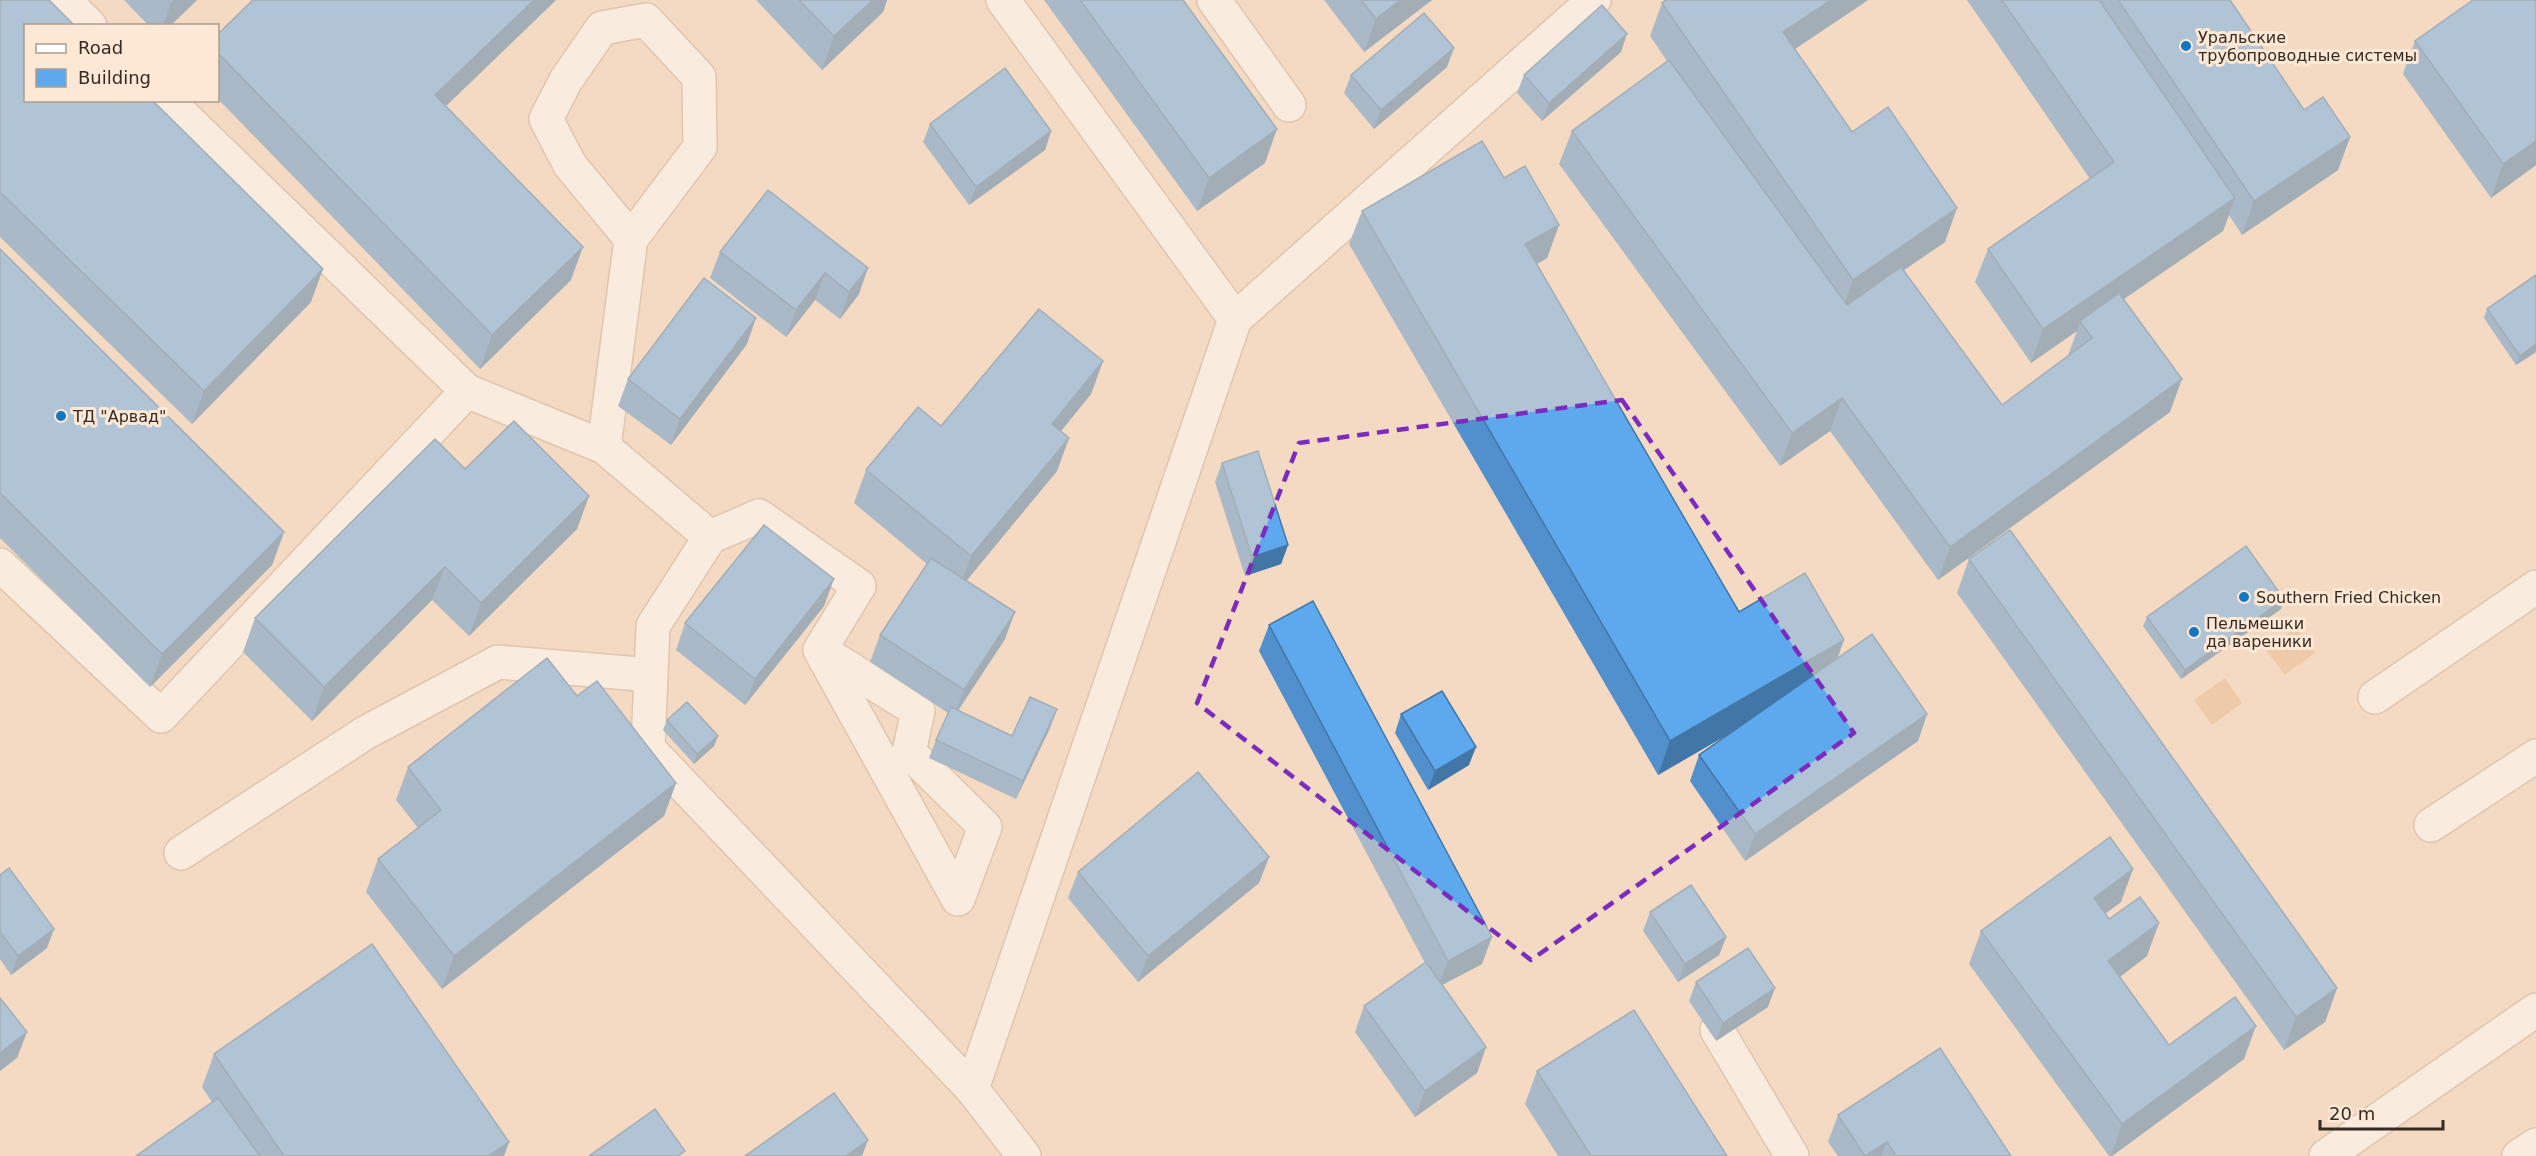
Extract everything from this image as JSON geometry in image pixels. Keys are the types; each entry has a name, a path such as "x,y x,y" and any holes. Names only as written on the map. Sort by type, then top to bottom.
{"street":[{"path":"64,0 88,24"},
{"path":"1003,0 1235,319"},
{"path":"1214,0 1289,105"},
{"path":"972,1089 1235,319 1593,0"},
{"path":"604,447 631,240 700,147 699,77 646,20 602,28 566,80 546,119 570,165 631,240"},
{"path":"169,102 467,391 604,447 710,537"},
{"path":"0,565 161,716 467,391"},
{"path":"820,651 859,586 759,516 710,537 653,626 648,748 972,1089 1024,1156"},
{"path":"2375,697 2536,588"},
{"path":"820,651 918,711 909,752 985,827 958,899 820,651"},
{"path":"181,853 365,733 498,662 651,675"},
{"path":"2431,825 2536,756"},
{"path":"2326,1156 2536,1010"},
{"path":"1717,1030 1792,1156"},
{"path":"2520,1156 2536,1145"}],"highlighted area":[{"path":"1622,400 1854,733 1531,960 1197,703 1299,443"}],"shaded area":[{"path":"2296,627 2315,653 2285,675 2266,650"},
{"path":"2225,678 2242,703 2212,725 2194,700"}],"building":[{"path":"0,0 49,0 73,24 24,24 24,102 154,102 323,269 204,391 0,192"},
{"path":"253,0 534,0 435,95 583,247 492,335 219,54 219,33"},
{"path":"799,0 873,0 834,36"},
{"path":"1080,0 1183,0 1277,129 1209,178"},
{"path":"1361,0 1400,0 1376,19"},
{"path":"1666,0 1831,0 1783,32 1852,132 1888,107 1957,208 1853,280 1662,3"},
{"path":"2002,0 2099,0 2235,198 2043,329 1988,249 2114,162"},
{"path":"2118,0 2230,0 2304,110 2323,97 2350,137 2254,201"},
{"path":"2473,0 2536,0 2536,141 2503,164 2415,41"},
{"path":"1602,5 1627,34 1549,103 1524,75"},
{"path":"1424,13 1454,48 1381,110 1351,75"},
{"path":"1669,60 1847,305 1901,267 2002,405 2092,338 2080,321 2119,293 2182,379 1950,547 1842,398 1792,433 1572,131"},
{"path":"1005,68 1051,131 976,187 930,124"},
{"path":"1482,141 1504,178 1525,166 1559,225 1525,244 1739,612 1805,573 1844,640 1670,741 1362,211"},
{"path":"768,190 868,268 849,292 825,273 796,310 720,252"},
{"name":"ТД \"Арвад\"","path":"0,249 284,532 162,654 0,493"},
{"path":"2536,275 2536,344 2520,356 2487,309"},
{"path":"704,278 756,318 680,419 628,379"},
{"path":"1039,309 1103,361 1052,424 1069,438 971,556 866,470 918,407 941,426"},
{"path":"514,421 589,496 481,603 445,567 324,687 255,618 435,439 465,469"},
{"path":"1258,451 1288,545 1252,557 1222,463"},
{"path":"764,525 834,579 755,679 685,623"},
{"path":"2010,530 2337,988 2296,1017 1969,559"},
{"path":"2246,546 2284,599 2185,670 2147,617"},
{"path":"931,558 1015,612 964,690 880,635"},
{"path":"1313,601 1492,937 1448,961 1269,625"},
{"path":"1872,634 1927,714 1755,834 1699,755"},
{"path":"547,658 577,696 597,681 676,783 454,956 378,859 441,810 408,767"},
{"path":"1442,691 1476,747 1435,771 1401,714"},
{"path":"1030,697 1057,709 1023,781 936,740 951,707 1012,736"},
{"path":"687,702 718,736 697,754 667,720"},
{"path":"1198,772 1269,857 1148,956 1078,872"},
{"path":"2110,837 2133,869 2094,898 2109,919 2140,897 2159,923 2108,961 2169,1045 2235,997 2256,1026 2122,1124 1981,931"},
{"path":"9,868 54,929 18,956 0,932 0,875"},
{"path":"1691,885 1726,937 1685,964 1650,912"},
{"path":"372,944 509,1142 488,1156 284,1156 214,1054"},
{"path":"1748,948 1775,988 1723,1023 1696,982"},
{"path":"1426,962 1486,1047 1425,1091 1364,1006"},
{"path":"0,998 27,1032 0,1053"},
{"path":"1634,1010 1727,1156 1591,1156 1537,1071"},
{"path":"1940,1048 2011,1156 1896,1156 1887,1142 1865,1156 1838,1115"},
{"path":"834,1093 868,1140 846,1156 745,1156"},
{"path":"218,1098 260,1156 136,1156"},
{"path":"655,1109 685,1151 678,1156 589,1156"}],"place":[{"name":"Уральские трубопроводные системы","path":"2186,46"},
{"name":"ТД \"Арвад\"","path":"61,416"},
{"name":"Southern Fried Chicken","path":"2244,597"},
{"name":"Пельмешки да вареники","path":"2194,632"}]}
